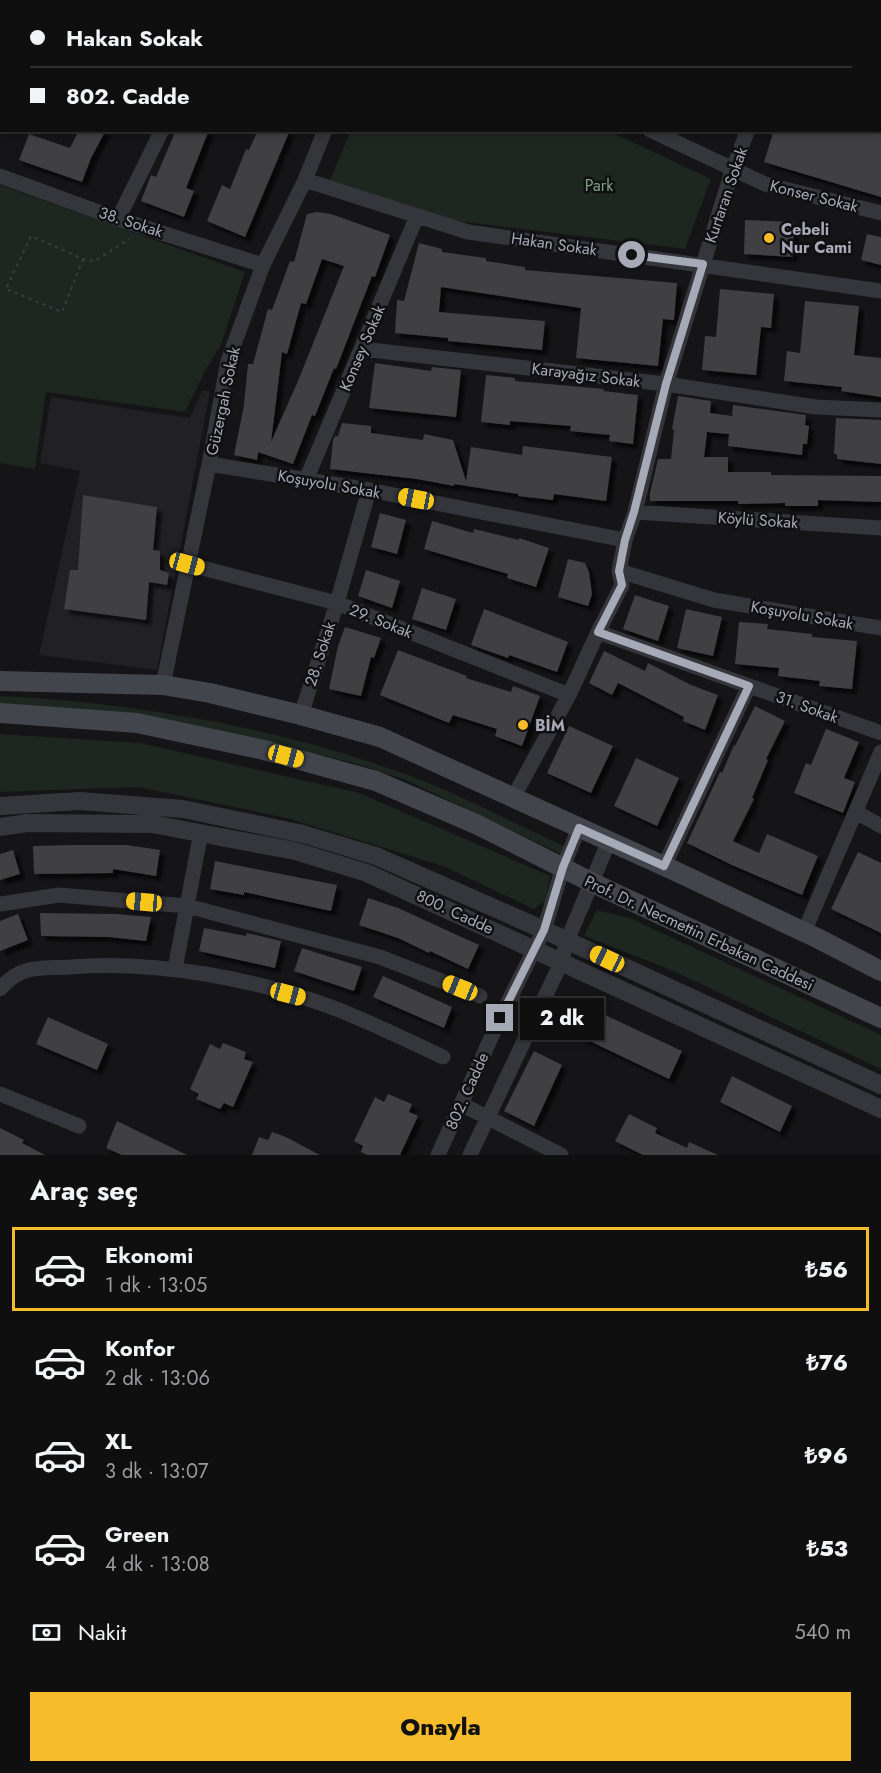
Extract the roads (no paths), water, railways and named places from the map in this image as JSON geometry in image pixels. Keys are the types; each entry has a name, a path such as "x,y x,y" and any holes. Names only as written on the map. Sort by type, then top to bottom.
{"main road":[{"path":"0,681 163,685 210,693 380,737 664,866 881,971"},
{"name":"Prof. Dr. Necmettin Erbakan Caddesi","path":"0,713 137,723 264,750 376,781 478,825 592,883 881,1018"}],"street":[{"path":"118,219 161,132"},
{"name":"Güzergah Sokak","path":"163,685 228,361 263,265 324,132"},
{"name":"Konser Sokak","path":"654,132 765,184 881,213"},
{"name":"Kurtaran Sokak","path":"513,798 569,695 622,585 619,571 625,540 666,384 733,168 747,132"},
{"name":"38. Sokak","path":"0,176 118,219 263,265"},
{"name":"Hakan Sokak","path":"304,180 468,232 881,291"},
{"name":"Konsey Sokak","path":"306,480 417,216"},
{"name":"Karayağız Sokak","path":"362,349 666,384 816,407 881,410"},
{"name":"Koşuyolu Sokak","path":"209,464 369,490 625,540"},
{"name":"28. Sokak","path":"301,715 337,603 369,490"},
{"name":"Köylü Sokak","path":"634,512 881,528"},
{"name":"29. Sokak","path":"187,564 337,603 569,695"},
{"name":"Koşuyolu Sokak","path":"619,571 714,600 881,628"},
{"name":"31. Sokak","path":"598,632 881,733"},
{"path":"664,866 749,686"},
{"path":"804,932 881,752"},
{"name":"800. Cadde","path":"0,806 80,801 183,809 303,834 376,856 544,930 881,1085"},
{"path":"856,812 881,826"},
{"name":"800. Cadde","path":"0,827 27,823 152,824 295,851 368,873 881,1109"},
{"name":"802. Cadde","path":"438,1155 544,930 563,867 579,828"},
{"path":"175,969 201,832"},
{"name":"802. Cadde","path":"470,1155 561,963 567,941 609,841"},
{"path":"0,904 59,895 187,906 289,931 380,957 480,996"},
{"path":"0,989 8,980 23,970 87,965 175,969 251,984 307,999 386,1030 443,1057"},
{"path":"0,1094 78,1126"},
{"path":"461,1104 561,1155"}],"place":[{"name":"Cebeli Nur Cami","path":"769,238"},
{"name":"BİM","path":"523,725"}],"park label":[{"name":"Park","path":"599,185"}]}
